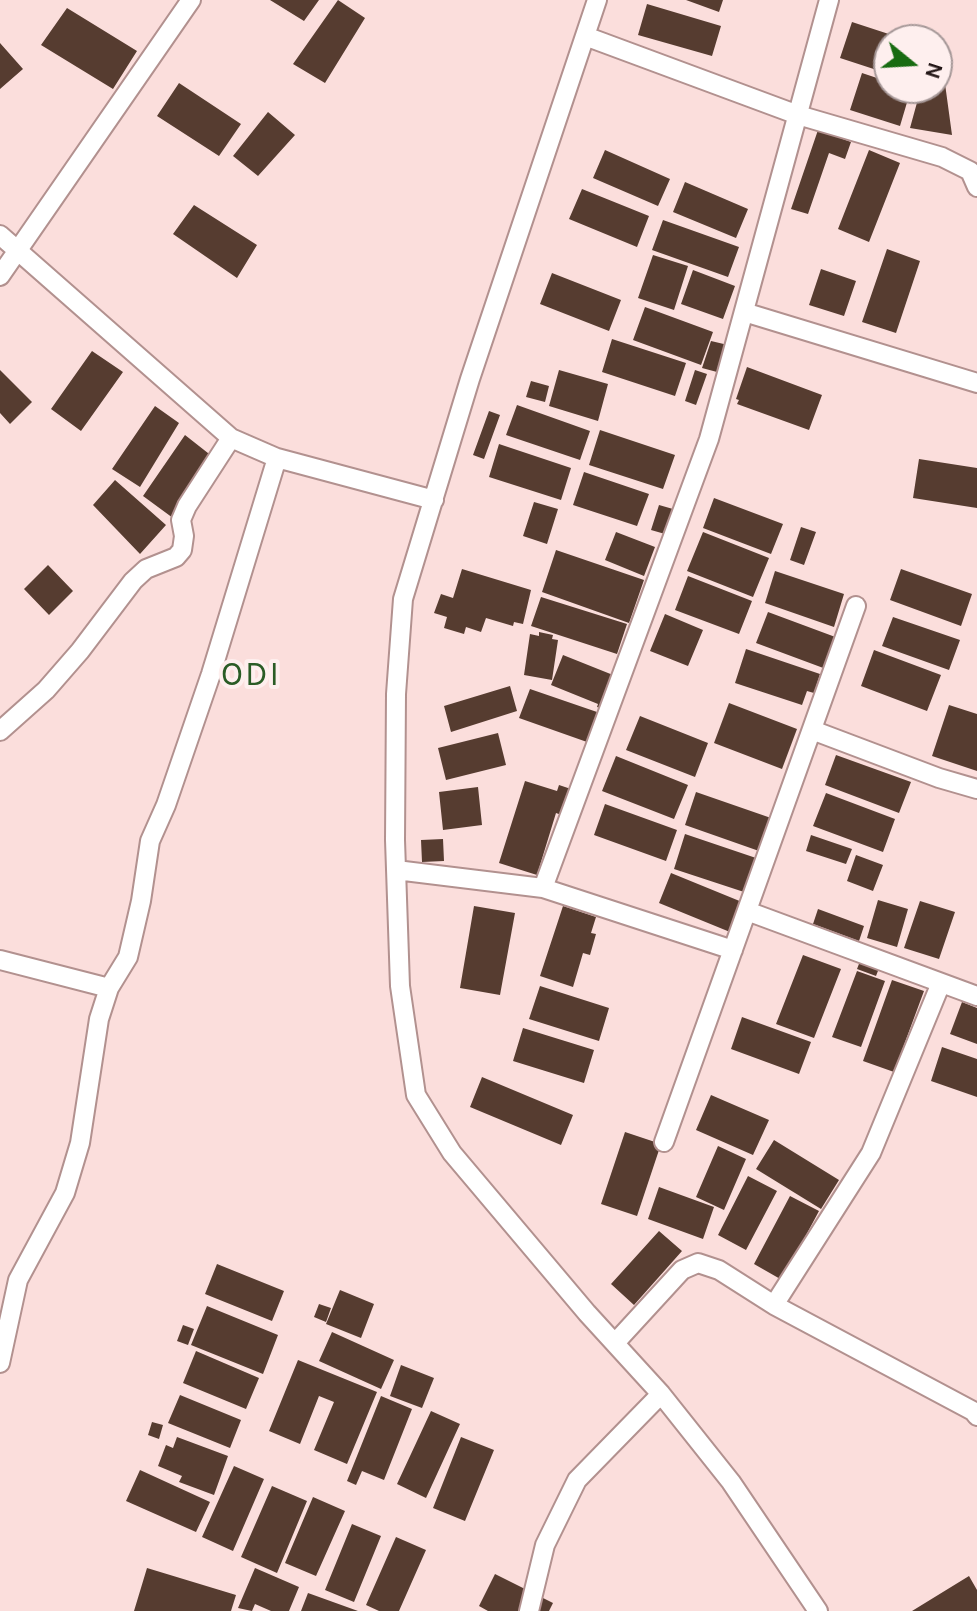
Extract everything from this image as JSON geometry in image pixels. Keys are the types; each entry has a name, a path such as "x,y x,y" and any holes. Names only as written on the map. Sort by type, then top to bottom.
{"street":[{"path":"0,276 191,0"},
{"path":"597,0 470,379 403,599 396,694 396,870 400,986 416,1095 452,1153 661,1394 731,1482 818,1611"},
{"path":"543,888 709,439 829,0"},
{"path":"585,36 798,115 942,157 970,171 977,187"},
{"path":"0,235 231,438 277,458 434,500"},
{"path":"744,312 977,383"},
{"path":"0,731 55,681 133,581 146,569 176,557 182,550 184,536 181,520 187,506 231,438"},
{"path":"0,1363 18,1280 65,1193 80,1143 99,1019 109,988 128,957 150,841 166,805 211,674 277,458"},
{"path":"664,1142 856,606"},
{"path":"812,730 939,778 977,789"},
{"path":"396,870 543,888 733,950"},
{"path":"747,911 977,996"},
{"path":"0,960 109,988"},
{"path":"774,1305 871,1153 941,983"},
{"path":"615,1343 682,1270 698,1263 719,1270 774,1305 973,1411 977,1416"},
{"path":"529,1611 545,1545 577,1480 661,1394"}],"building":[{"path":"270,0 319,0 304,21"},
{"path":"338,0 365,18 325,83 293,64"},
{"path":"686,0 723,0 719,12"},
{"path":"647,4 721,26 712,56 638,35"},
{"path":"67,8 137,51 113,89 41,45"},
{"path":"852,22 873,29 873,69 840,58"},
{"path":"0,43 23,69 0,89"},
{"path":"862,73 873,77 873,104 907,104 900,126 850,110"},
{"path":"179,83 241,124 219,156 157,116"},
{"path":"917,104 948,104 952,135 910,128"},
{"path":"268,112 295,135 258,176 233,156"},
{"path":"818,130 851,142 845,159 829,153 808,214 791,209"},
{"path":"605,150 670,179 658,206 593,178"},
{"path":"869,150 900,163 869,242 838,229"},
{"path":"685,182 748,209 736,238 673,212"},
{"path":"582,189 649,216 637,247 569,219"},
{"path":"194,205 257,245 237,278 173,234"},
{"path":"663,220 739,247 728,277 652,250"},
{"path":"887,249 920,261 896,333 862,322"},
{"path":"653,255 688,266 674,310 638,298"},
{"path":"821,269 856,281 844,316 809,305"},
{"path":"693,270 735,286 723,319 681,304"},
{"path":"552,273 621,300 609,331 540,304"},
{"path":"645,307 713,332 701,365 633,340"},
{"path":"612,339 686,363 675,396 602,372"},
{"path":"711,341 728,345 717,372 702,368"},
{"path":"92,351 123,372 81,431 51,409"},
{"path":"747,367 822,395 809,430 737,404"},
{"path":"0,370 32,402 10,424 0,413"},
{"path":"559,370 608,384 598,421 549,406"},
{"path":"695,370 707,374 696,405 685,401"},
{"path":"531,381 549,386 545,402 526,397"},
{"path":"517,405 590,431 580,460 506,435"},
{"path":"155,406 179,423 140,487 112,469"},
{"path":"489,411 500,415 484,459 473,455"},
{"path":"600,430 675,455 663,489 589,465"},
{"path":"185,435 213,457 173,518 143,496"},
{"path":"499,444 571,468 561,500 489,477"},
{"path":"919,459 977,468 977,508 913,498"},
{"path":"584,472 649,494 637,526 573,505"},
{"path":"115,480 166,525 140,554 93,505"},
{"path":"714,498 783,524 771,554 703,528"},
{"path":"534,502 558,509 547,544 523,536"},
{"path":"659,505 673,509 665,534 651,530"},
{"path":"801,527 816,532 804,565 790,560"},
{"path":"616,532 655,547 644,576 605,560"},
{"path":"703,532 769,558 753,597 687,571"},
{"path":"556,550 644,580 629,623 542,592"},
{"path":"48,565 73,591 49,615 24,589"},
{"path":"462,569 531,590 523,624 514,622 513,626 486,618 481,632 466,627 464,634 444,628 447,617 434,613 441,594 453,598"},
{"path":"901,569 972,594 961,626 890,600"},
{"path":"775,571 844,594 834,627 765,603"},
{"path":"688,576 752,601 739,634 675,610"},
{"path":"541,597 627,624 617,654 531,626"},
{"path":"768,612 838,638 826,669 756,643"},
{"path":"665,614 703,630 688,666 650,651"},
{"path":"893,617 960,640 949,670 882,646"},
{"path":"539,632 553,635 552,639 558,640 552,680 524,675 530,634 539,636"},
{"path":"746,649 820,674 814,693 807,691 802,705 735,683"},
{"path":"874,650 941,675 927,711 861,686"},
{"path":"563,655 613,675 611,712 551,685"},
{"path":"510,686 517,711 451,732 444,706"},
{"path":"530,689 597,712 587,742 519,718"},
{"path":"729,703 797,729 782,769 714,743"},
{"path":"949,705 977,714 977,771 932,756"},
{"path":"640,716 708,743 695,777 626,750"},
{"path":"498,733 506,765 446,780 438,748"},
{"path":"836,755 911,782 899,813 825,785"},
{"path":"616,756 688,785 674,819 602,791"},
{"path":"525,781 557,791 559,785 577,791 567,817 556,813 537,875 499,863"},
{"path":"478,787 482,825 443,830 439,792"},
{"path":"696,792 771,818 759,851 685,825"},
{"path":"826,793 895,819 883,852 813,826"},
{"path":"605,804 677,830 666,861 594,835"},
{"path":"685,834 756,858 744,892 674,869"},
{"path":"811,835 852,849 846,864 806,851"},
{"path":"443,839 444,861 422,862 421,840"},
{"path":"856,855 883,865 873,891 847,881"},
{"path":"671,873 742,902 730,932 659,903"},
{"path":"878,900 908,909 897,947 867,938"},
{"path":"920,901 955,912 939,959 904,948"},
{"path":"474,906 515,913 500,995 460,988"},
{"path":"563,906 596,917 591,933 596,934 590,955 583,953 573,987 540,976"},
{"path":"818,909 864,926 859,941 813,924"},
{"path":"803,955 841,969 814,1038 776,1024"},
{"path":"862,956 881,963 876,976 857,969"},
{"path":"857,971 885,981 861,1047 832,1037"},
{"path":"892,980 924,991 894,1072 863,1061"},
{"path":"540,986 609,1008 599,1041 529,1019"},
{"path":"962,1002 977,1008 977,1044 950,1034"},
{"path":"742,1017 811,1042 799,1074 731,1049"},
{"path":"523,1028 594,1050 584,1083 513,1061"},
{"path":"942,1047 977,1059 977,1097 931,1081"},
{"path":"482,1077 573,1115 561,1145 470,1107"},
{"path":"711,1095 769,1120 753,1155 696,1130"},
{"path":"625,1132 661,1144 637,1216 601,1204"},
{"path":"774,1140 839,1180 821,1209 756,1169"},
{"path":"718,1146 746,1159 724,1210 696,1197"},
{"path":"748,1176 777,1191 746,1250 718,1235"},
{"path":"659,1187 714,1207 703,1239 648,1219"},
{"path":"790,1196 819,1211 782,1280 754,1264"},
{"path":"659,1231 682,1251 634,1305 611,1284"},
{"path":"217,1264 284,1291 272,1321 205,1294"},
{"path":"340,1290 374,1304 361,1338 326,1324"},
{"path":"319,1304 331,1308 326,1322 314,1317"},
{"path":"207,1306 278,1335 263,1374 191,1345"},
{"path":"183,1325 194,1329 188,1345 177,1341"},
{"path":"332,1332 394,1360 381,1389 319,1361"},
{"path":"196,1351 259,1378 246,1409 183,1383"},
{"path":"298,1360 377,1392 347,1464 314,1450 334,1402 319,1396 300,1444 269,1431"},
{"path":"401,1365 434,1378 422,1408 390,1396"},
{"path":"180,1395 241,1420 230,1448 168,1423"},
{"path":"381,1396 412,1409 384,1480 362,1471 356,1485 347,1481"},
{"path":"431,1411 460,1424 426,1498 397,1484"},
{"path":"152,1422 163,1425 159,1439 148,1435"},
{"path":"177,1437 228,1456 214,1495 179,1482 182,1476 158,1466 166,1445 173,1448"},
{"path":"461,1437 494,1450 465,1521 433,1508"},
{"path":"234,1466 264,1479 233,1551 202,1537"},
{"path":"140,1470 210,1502 196,1532 126,1501"},
{"path":"272,1486 307,1501 277,1573 241,1557"},
{"path":"313,1497 345,1511 316,1576 285,1563"},
{"path":"352,1524 381,1536 354,1602 325,1590"},
{"path":"396,1537 426,1550 399,1611 379,1611 366,1605"},
{"path":"147,1568 236,1595 231,1611 134,1611"},
{"path":"255,1568 299,1587 289,1611 271,1611 255,1604 252,1611 238,1608"},
{"path":"495,1574 553,1603 549,1611 488,1611 479,1606"},
{"path":"969,1576 977,1590 977,1611 912,1611"},
{"path":"308,1593 358,1611 301,1611"}],"district":[{"name":"ODI","path":"251,675"}]}
